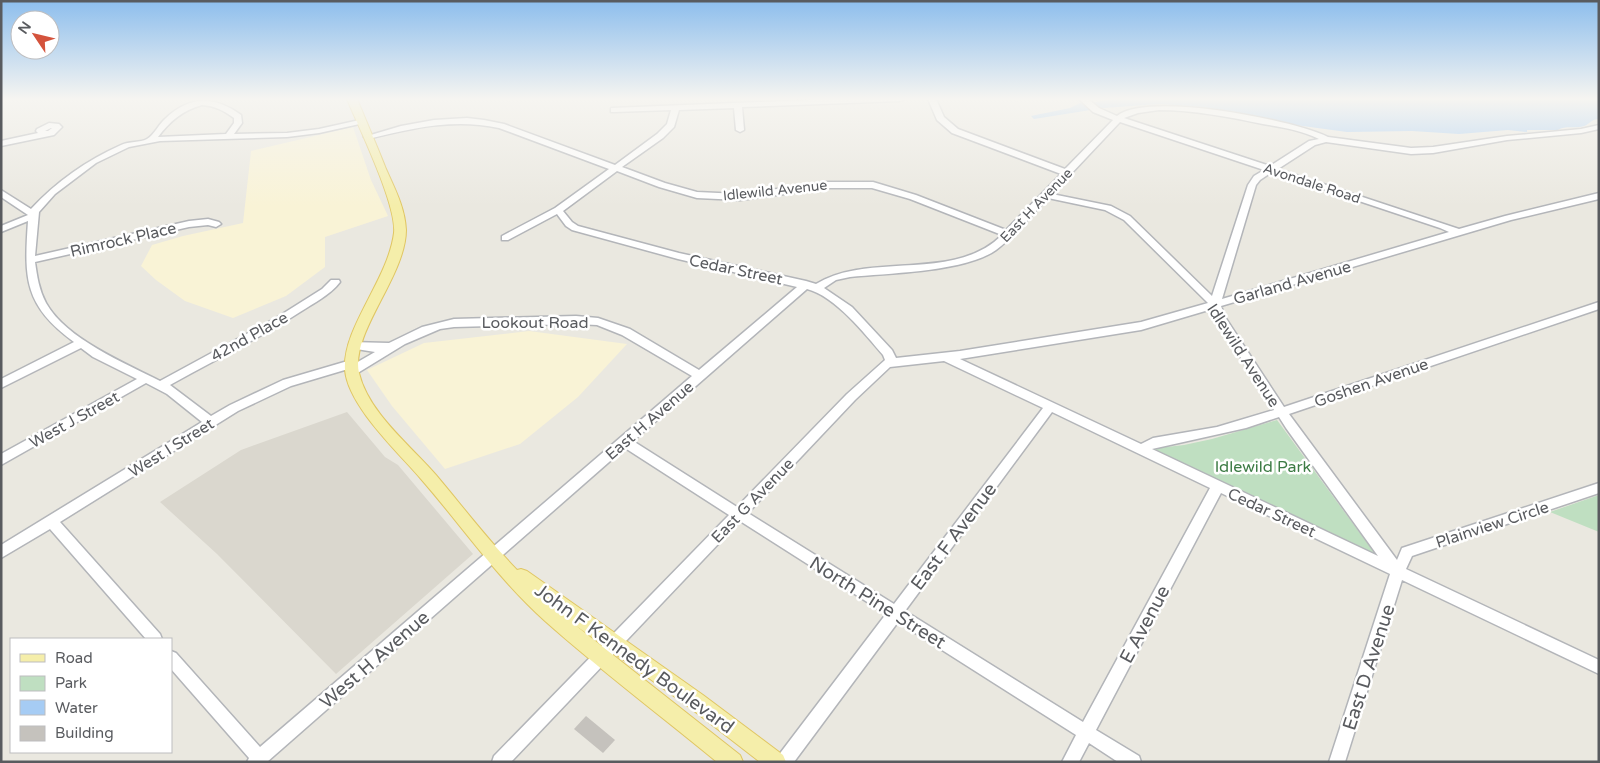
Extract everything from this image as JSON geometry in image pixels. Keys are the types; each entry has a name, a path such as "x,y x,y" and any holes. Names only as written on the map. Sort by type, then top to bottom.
{"main road":[{"name":"John F Kennedy Boulevard","path":"368,136 398,210 400,232 392,266 354,345 352,368 360,395 373,415 431,480 492,555 550,615 733,762"},
{"name":"John F Kennedy Boulevard","path":"492,555 615,642 776,762"}],"street":[{"path":"1,144 36,135"},
{"path":"151,140 154,135"},
{"path":"1,229 34,215 52,192 93,160 116,149 151,140 285,135"},
{"name":"Idlewild Avenue","path":"368,136 374,135"},
{"name":"Idlewild Avenue","path":"525,135 681,191 713,197 754,196 842,183 873,185 905,194 1008,234"},
{"path":"505,238 558,210 661,135"},
{"path":"965,135 1067,173"},
{"name":"East H Avenue","path":"492,555 700,376 811,286 850,274 969,260 996,246 1104,135"},
{"name":"Avondale Road","path":"1166,135 1443,226 1459,233"},
{"name":"East H Avenue","path":"1318,135 1326,140"},
{"path":"1214,304 1252,184 1270,169 1312,143 1326,140 1411,151 1539,135"},
{"path":"1,193 34,215"},
{"name":"Idlewild Avenue","path":"1046,195 1108,208 1127,218 1214,304 1224,323 1281,412 1398,572"},
{"name":"Garland Avenue","path":"892,363 946,357 1141,326 1508,218 1599,196"},
{"name":"Cedar Street","path":"558,210 569,224 575,228 678,256 811,286 848,309 888,353 892,363"},
{"path":"34,215 30,260 32,279 41,303 50,316 81,343 107,360 161,385 182,398 210,422"},
{"name":"Rimrock Place","path":"30,260 189,224 208,222 216,224"},
{"name":"42nd Place","path":"161,385 280,320 326,291 335,282"},
{"name":"Goshen Avenue","path":"1140,450 1152,443 1217,431 1281,412 1599,305"},
{"name":"Lookout Road","path":"352,368 423,330 446,324 588,321 614,326 700,376"},
{"path":"1,384 81,343"},
{"name":"Lookout Road","path":"354,345 375,348 390,346"},
{"name":"Cedar Street","path":"946,357 1599,668"},
{"name":"East G Avenue","path":"500,762 869,379 881,367 892,363"},
{"name":"West I Street","path":"1,552 234,408 268,391 310,376 352,368"},
{"name":"West J Street","path":"1,460 146,378"},
{"name":"East F Avenue","path":"784,762 1050,407"},
{"name":"North Pine Street","path":"624,442 1133,762"},
{"name":"E Avenue","path":"1070,762 1218,486"},
{"name":"Plainview Circle","path":"1398,572 1405,555 1410,550 1599,488"},
{"path":"51,521 153,638"},
{"name":"West H Avenue","path":"257,760 492,555"},
{"name":"East D Avenue","path":"1337,762 1398,572"},
{"path":"172,659 257,760"}],"shaded area":[{"path":"321,135 356,135 371,180 388,216 325,237 325,267 286,296 233,318 185,301 156,280 141,266 152,245 243,223 251,151"},
{"path":"529,331 627,344 578,397 520,444 445,469 392,406 367,370 424,343"},
{"path":"347,412 385,457 398,465 473,554 336,674 217,554 160,502 241,450"}],"green space":[{"name":"Idlewild Park","path":"1277,420 1377,558 1140,450 1184,445 1212,439"},
{"path":"1599,495 1599,532 1550,512"}],"building":[{"path":"586,716 615,740 603,753 574,729"}]}
